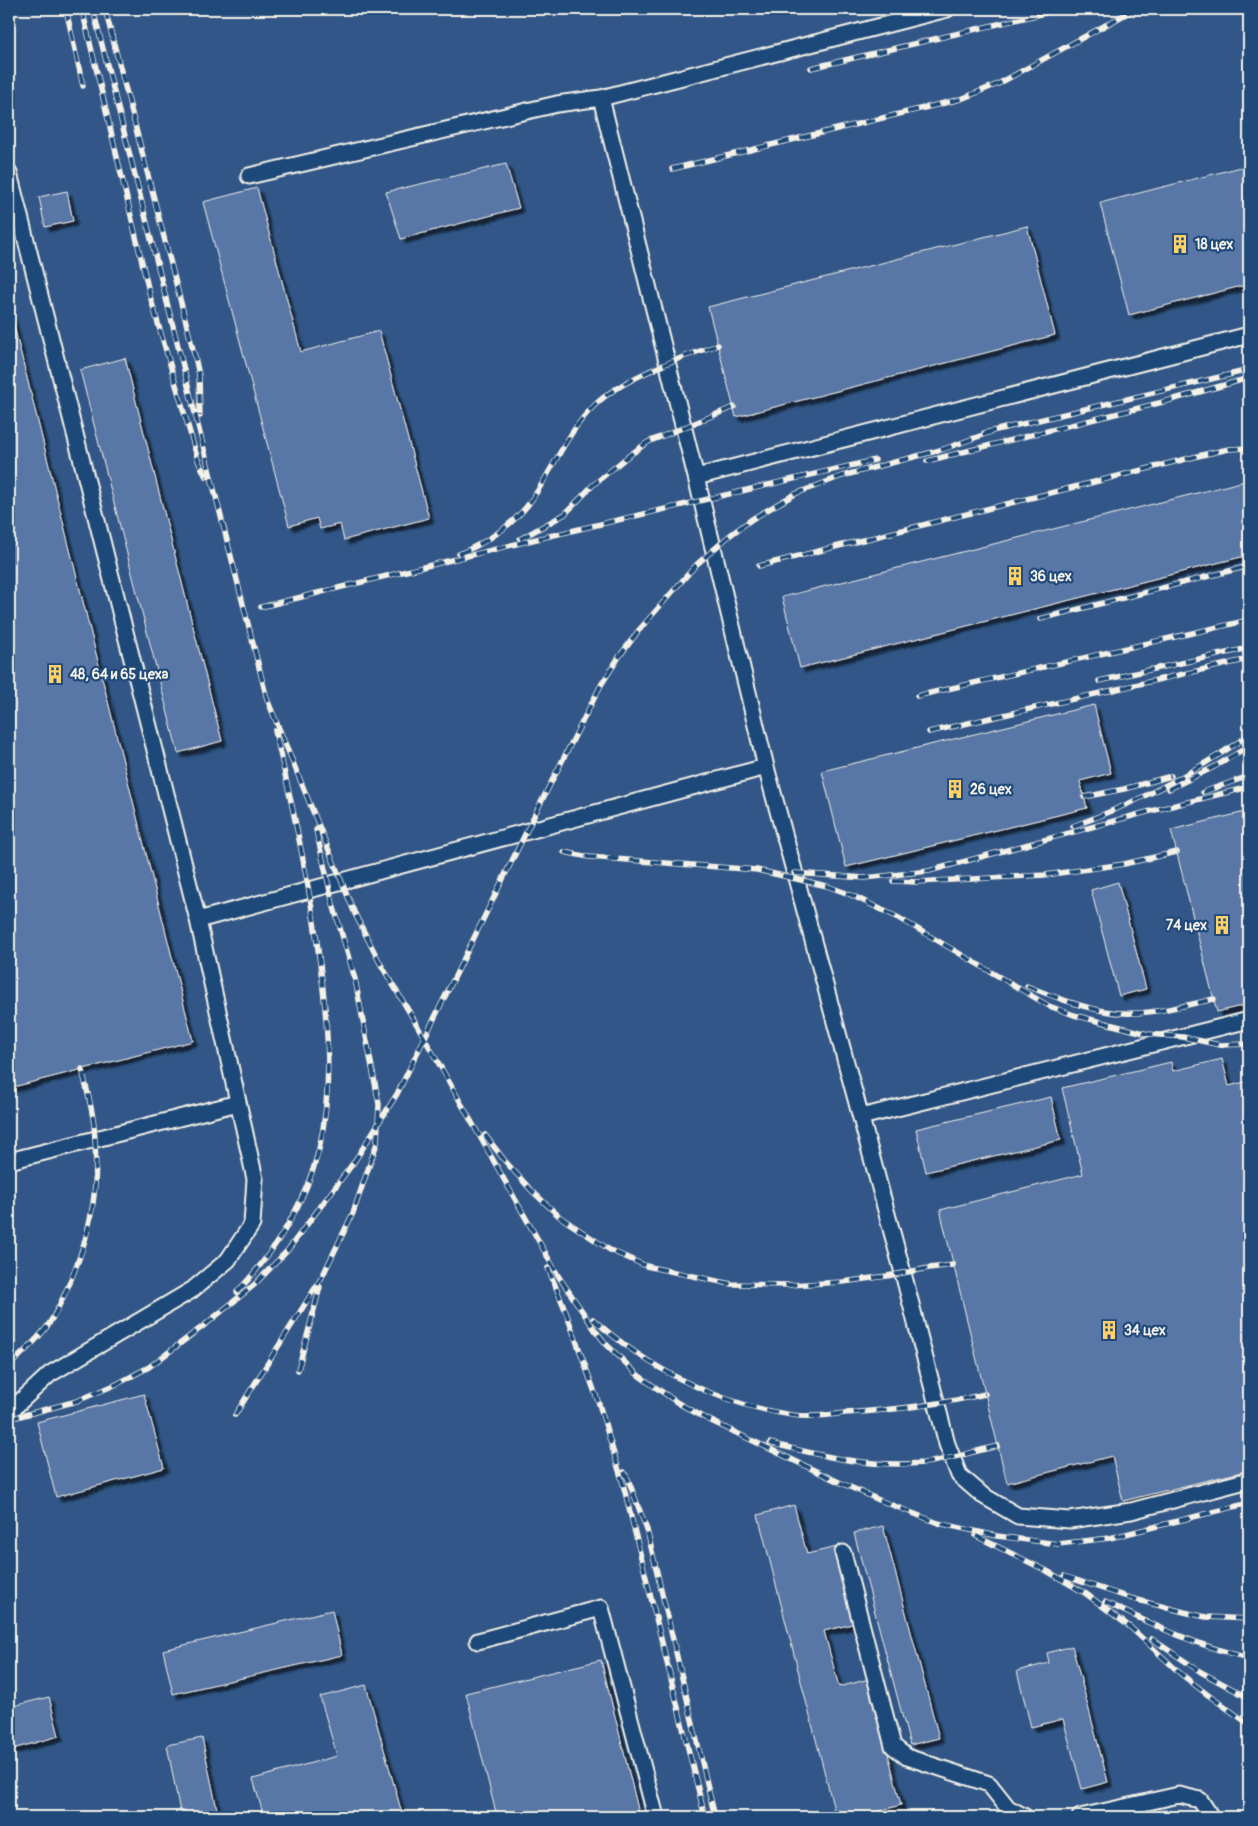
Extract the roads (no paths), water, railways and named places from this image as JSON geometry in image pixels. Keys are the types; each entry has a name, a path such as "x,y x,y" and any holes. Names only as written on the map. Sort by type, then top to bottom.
{"lane":[{"path":"249,176 557,104 602,98 947,9"},
{"path":"602,98 766,767 947,1444 959,1475 982,1495 1018,1516 1070,1520 1131,1511 1249,1480"},
{"path":"9,173 198,920 255,1179 252,1224 228,1260 192,1290 50,1374 9,1412"},
{"path":"696,477 1249,335"},
{"path":"198,920 766,767"},
{"path":"861,1117 1249,1020"},
{"path":"9,1161 238,1103"},
{"path":"843,1552 893,1746 907,1757 989,1784 1008,1813 1026,1817"},
{"path":"478,1640 601,1608 656,1817"},
{"path":"1080,1817 1179,1795 1200,1800 1211,1817"}],"railway":[{"path":"66,9 83,86"},
{"path":"82,9 150,296 198,460 206,477"},
{"path":"93,9 267,699 355,914 380,963 559,1277 595,1330 606,1344 638,1375 678,1403 707,1419 839,1482 938,1523 997,1536 1058,1544 1110,1538 1249,1503"},
{"path":"105,9 195,357 199,375 200,416"},
{"path":"811,68 1062,9"},
{"path":"672,169 961,99 998,84 1135,9"},
{"path":"459,554 496,534 520,514 536,494 575,428 584,416 606,395 653,369 718,345"},
{"path":"984,433 1249,370"},
{"path":"927,461 1171,400 1249,378"},
{"path":"520,539 565,514 593,485 648,442 734,407"},
{"path":"9,1419 77,1401 117,1384 149,1367 254,1285 287,1251 354,1162 397,1094 601,685 639,630 696,565 752,519 795,494 842,476 944,449 991,432"},
{"path":"759,566 1206,454 1229,449 1249,448"},
{"path":"261,607 528,541 875,460"},
{"path":"1040,619 1249,566"},
{"path":"917,696 1249,620"},
{"path":"1099,681 1249,648"},
{"path":"929,732 1249,659"},
{"path":"237,1292 251,1277 276,1243 306,1188 319,1149 328,1080 327,1034 320,964 300,847 275,731"},
{"path":"1073,826 1119,808 1164,786 1207,762 1249,735"},
{"path":"1169,789 1214,767 1249,746"},
{"path":"1084,797 1124,789 1171,776"},
{"path":"1203,792 1249,776"},
{"path":"794,873 865,878 929,871 1147,812 1249,787"},
{"path":"235,1415 322,1277 353,1213 377,1143 379,1104 355,979 333,904 316,830"},
{"path":"564,852 589,857 757,870 827,886 849,894 899,918 1049,1006 1074,1015 1148,1034 1183,1037 1220,1045 1249,1044"},
{"path":"893,881 916,882 1045,875 1124,864 1177,852"},
{"path":"1027,986 1074,1004 1118,1013 1159,1011 1214,999"},
{"path":"9,1366 37,1338 54,1316 67,1290 90,1221 96,1165 93,1118 82,1069"},
{"path":"485,1135 531,1190 560,1217 610,1250 646,1266 731,1284 789,1285 843,1282 953,1265"},
{"path":"548,1268 599,1404 623,1484 705,1817"},
{"path":"298,1370 320,1287"},
{"path":"593,1319 637,1354 685,1382 711,1393 764,1410 799,1416 819,1416 916,1406 985,1394"},
{"path":"770,1443 846,1460 884,1464 933,1462 998,1446"},
{"path":"624,1472 647,1530 715,1817"},
{"path":"976,1536 1047,1571 1085,1593 1130,1627 1181,1674 1249,1724"},
{"path":"1064,1576 1130,1598 1184,1612 1206,1617 1249,1619"},
{"path":"1105,1602 1193,1641 1249,1658"},
{"path":"1152,1639 1201,1672 1249,1698"}],"place":[{"name":"18 цех","path":"1180,244"},
{"name":"36 цех","path":"1015,576"},
{"name":"48, 64 и 65 цеха","path":"55,674"},
{"name":"26 цех","path":"955,789"},
{"name":"74 цех","path":"1222,925"},
{"name":"34 цех","path":"1109,1330"}]}
